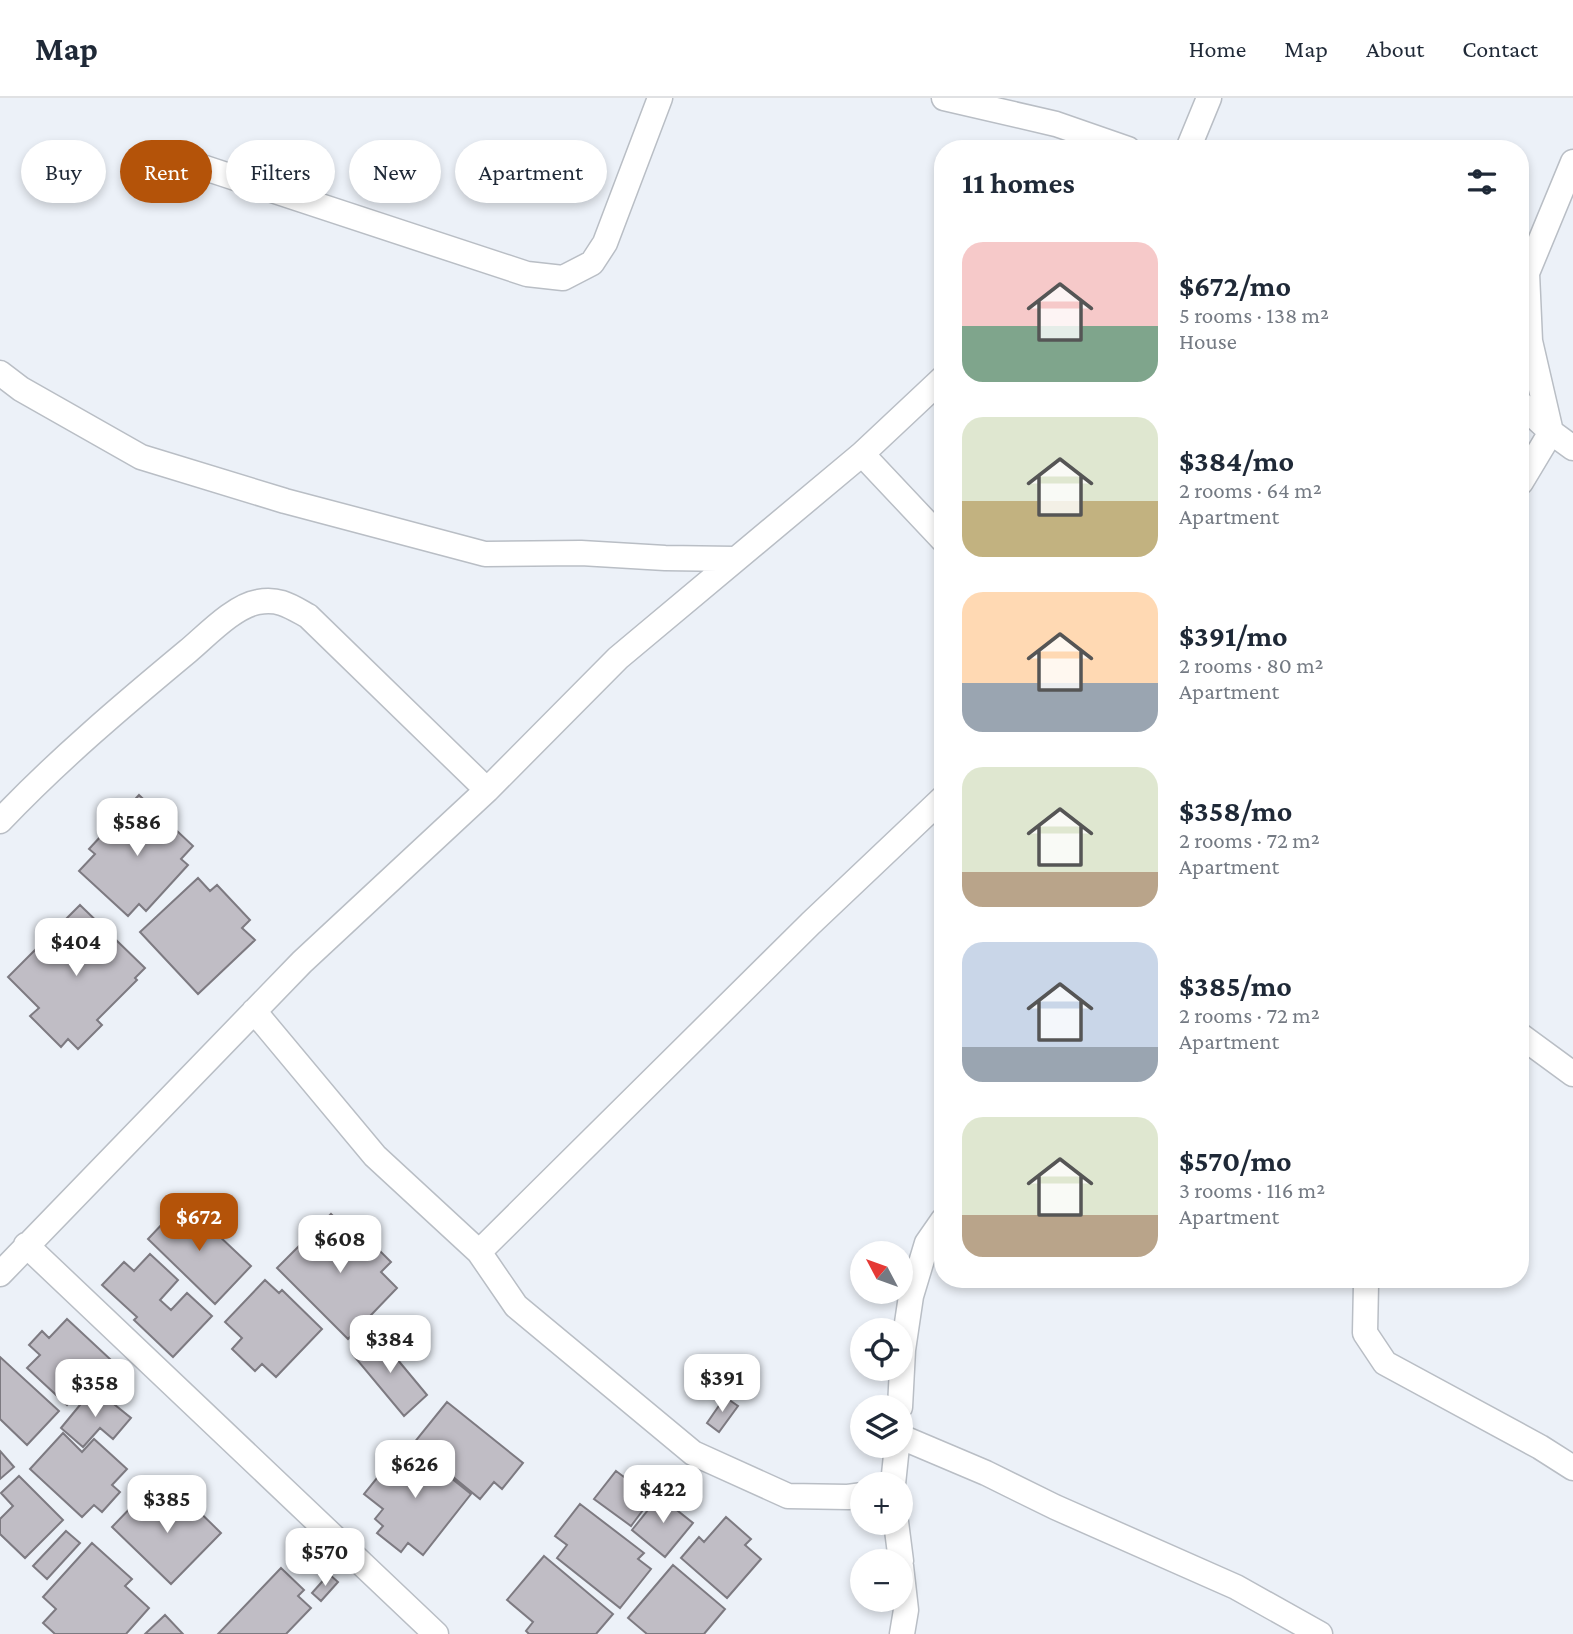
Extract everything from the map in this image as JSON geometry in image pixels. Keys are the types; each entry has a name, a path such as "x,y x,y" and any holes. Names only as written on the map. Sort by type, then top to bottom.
{"street":[{"path":"212,170 527,274 563,278 592,263 605,243 660,98"},
{"path":"944,98 1056,124 1102,140"},
{"path":"1192,140 1209,98"},
{"path":"1529,263 1573,162"},
{"path":"1529,330 1552,432 1529,469"},
{"path":"0,373 22,389 141,457 285,501 485,554 580,552 665,558 735,559"},
{"path":"0,1274 302,962 487,790 618,658 862,454 934,386"},
{"path":"1529,411 1573,447"},
{"path":"862,454 934,530"},
{"path":"0,821 41,778 169,667 231,615 255,602 279,601 308,616 487,790"},
{"path":"479,1252 811,923 934,807"},
{"path":"254,1011 375,1156 479,1252 516,1307 693,1453 788,1496 850,1497"},
{"path":"1529,1048 1573,1074"},
{"path":"901,1395 903,1350 911,1296 927,1243 934,1233"},
{"path":"26,1245 436,1634"},
{"path":"1366,1288 1364,1333 1385,1363 1540,1447 1573,1468"},
{"path":"913,1442 1236,1587 1320,1634"},
{"path":"902,1634 906,1612"}],"building":[{"path":"139,795 193,846 181,859 188,865 146,911 139,904 128,916 79,871 95,854 89,849"},
{"path":"198,878 210,891 217,885 250,920 242,928 255,940 198,994 140,932"},
{"path":"80,905 145,968 135,978 137,980 97,1020 102,1025 78,1049 68,1039 61,1047 30,1016 39,1008 8,977"},
{"path":"183,1202 251,1266 215,1304 148,1239"},
{"path":"331,1214 362,1244 368,1239 391,1262 381,1272 397,1288 348,1339 277,1268"},
{"path":"150,1254 178,1280 160,1300 171,1310 187,1293 212,1316 173,1357 134,1320 137,1317 102,1285 124,1262 134,1271"},
{"path":"265,1280 279,1293 282,1290 322,1329 276,1377 262,1364 255,1371 232,1349 242,1338 225,1322"},
{"path":"67,1319 110,1359 67,1405 27,1368 40,1355 29,1345 42,1331 49,1338"},
{"path":"377,1335 427,1395 404,1416 353,1355"},
{"path":"0,1357 59,1411 27,1445 0,1419"},
{"path":"94,1388 131,1418 113,1439 100,1428 83,1447 61,1428"},
{"path":"725,1397 738,1406 719,1432 707,1423"},
{"path":"447,1402 523,1463 502,1489 494,1482 480,1499 413,1444"},
{"path":"63,1433 82,1452 94,1439 127,1469 112,1485 120,1492 102,1512 94,1505 82,1517 30,1469"},
{"path":"406,1442 471,1494 423,1555 408,1543 401,1552 377,1533 383,1526 375,1519 383,1509 364,1494"},
{"path":"0,1451 14,1467 0,1479"},
{"path":"616,1471 652,1498 631,1526 594,1499"},
{"path":"19,1476 63,1520 25,1558 0,1534 0,1519 13,1506 1,1493"},
{"path":"664,1490 678,1501 673,1507 693,1523 665,1557 632,1530"},
{"path":"178,1491 221,1533 171,1584 112,1527 140,1498 156,1513"},
{"path":"580,1504 644,1553 638,1559 651,1569 620,1608 557,1558 567,1545 555,1536"},
{"path":"726,1517 751,1539 745,1545 761,1559 727,1598 681,1558 699,1537 704,1542"},
{"path":"66,1531 80,1543 47,1579 33,1566"},
{"path":"92,1543 132,1579 125,1586 149,1608 126,1634 55,1634 43,1623 56,1609 43,1597"},
{"path":"544,1556 613,1614 596,1634 529,1634 526,1631 533,1622 507,1600"},
{"path":"673,1565 725,1609 704,1634 647,1634 628,1618"},
{"path":"281,1568 304,1590 298,1596 311,1608 286,1634 218,1634"},
{"path":"329,1574 338,1582 321,1601 312,1593"},
{"path":"165,1615 183,1634 145,1634"}]}
